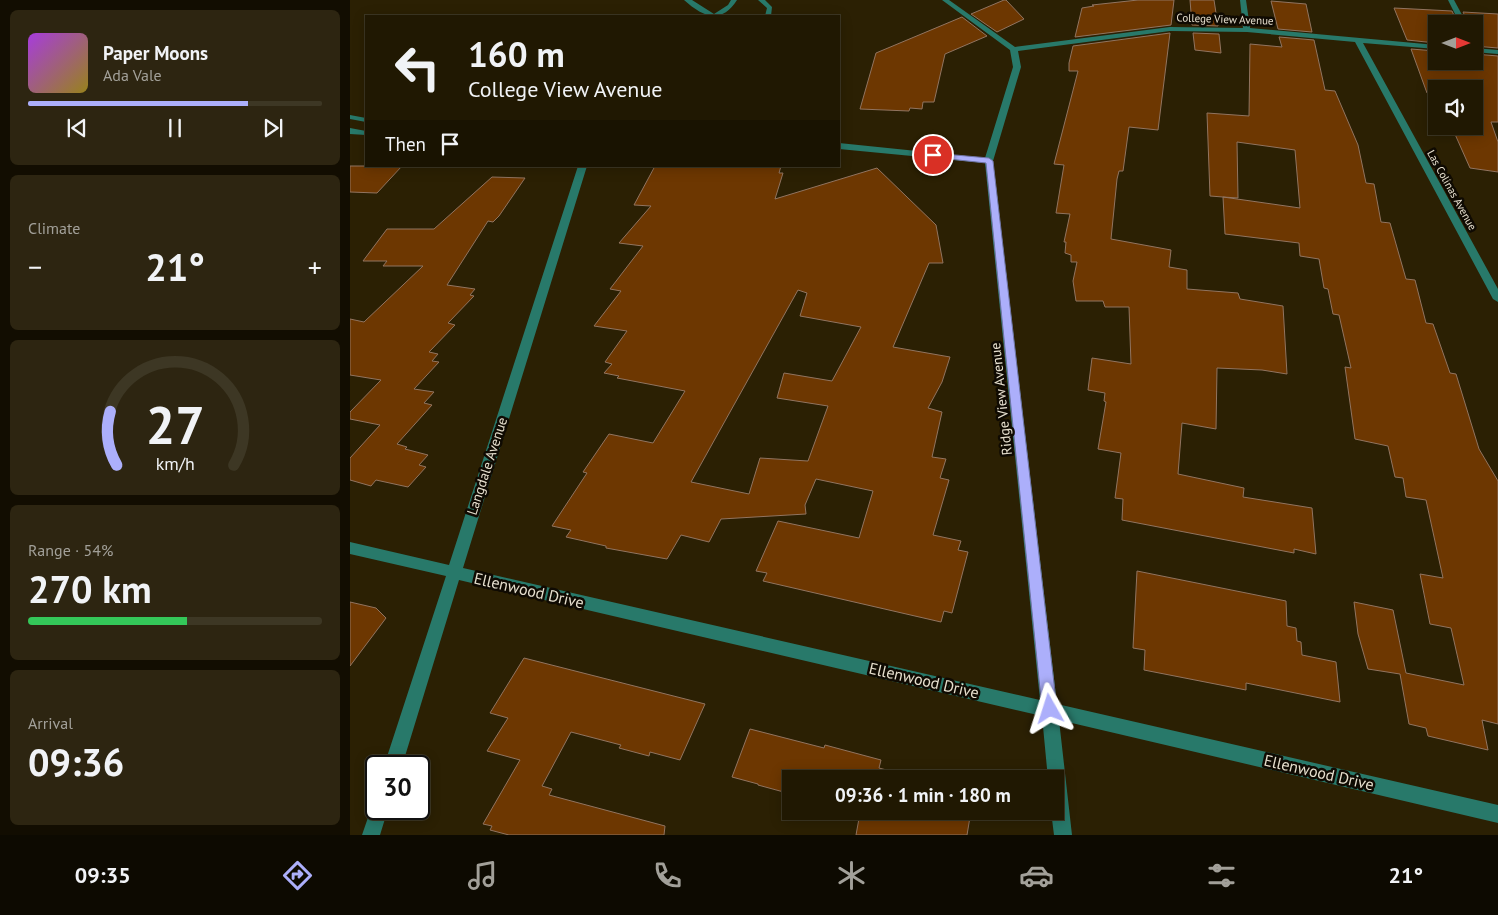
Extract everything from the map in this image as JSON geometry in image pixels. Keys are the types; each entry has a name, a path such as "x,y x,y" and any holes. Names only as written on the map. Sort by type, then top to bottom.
{"street":[{"path":"687,0 712,15"},
{"path":"716,15 730,6 734,0"},
{"path":"761,0 770,8 768,15"},
{"path":"945,0 1014,49"},
{"path":"1243,0 1248,30"},
{"path":"1451,0 1459,15"},
{"name":"College View Avenue","path":"1014,49 1170,28 1248,30 1428,46"},
{"name":"Las Colinas Avenue","path":"1357,40 1498,299"},
{"name":"Ridge View Avenue","path":"1014,49 1017,67 989,161 1063,835"},
{"path":"1483,51 1498,52"},
{"path":"350,117 365,120"},
{"path":"350,131 365,133"},
{"path":"840,146 989,161"},
{"name":"Langdale Avenue","path":"396,755 583,167"},
{"name":"Ellenwood Drive","path":"350,548 1498,814"},
{"path":"371,835 376,820"}],"building":[{"path":"1004,0 1024,19 997,32 971,14"},
{"path":"1138,0 1174,0 1171,25 1075,37 1082,8 1094,6 1092,5"},
{"path":"1190,0 1214,0 1218,26 1192,25"},
{"path":"1271,1 1306,4 1312,32 1278,29"},
{"path":"1394,8 1452,11 1454,15 1428,15 1428,42 1407,40"},
{"path":"1463,12 1498,14 1498,48 1483,47 1483,15 1464,15"},
{"path":"962,17 987,36 945,54 934,102 923,102 922,109 910,108 909,111 860,109 876,53"},
{"path":"1170,33 1158,130 1129,127 1123,171 1119,171 1117,179 1111,239 1171,250 1169,267 1187,270 1187,289 1238,293 1240,299 1283,306 1287,374 1262,370 1217,368 1216,429 1182,423 1178,474 1244,488 1243,497 1312,508 1316,554 1294,549 1294,553 1122,520 1123,499 1115,498 1121,453 1098,449 1106,402 1104,401 1105,393 1088,390 1092,358 1131,364 1129,307 1105,307 1103,301 1076,301 1073,281 1077,262 1071,262 1071,255 1065,253 1066,242 1064,242 1070,214 1056,213 1064,165 1054,164 1078,71 1069,71 1069,63 1073,46"},
{"path":"1193,33 1219,34 1221,53 1195,50"},
{"path":"1279,37 1314,40 1325,90 1335,91 1358,145 1366,183 1374,184 1381,222 1390,223 1406,279 1415,280 1426,323 1433,324 1450,373 1456,374 1479,449 1498,481 1498,724 1482,720 1488,750 1428,736 1426,728 1409,724 1400,674 1368,669 1358,634 1354,602 1393,610 1406,673 1464,685 1451,628 1430,624 1420,574 1443,578 1426,500 1406,497 1403,478 1395,477 1388,446 1355,439 1345,367 1351,368 1339,315 1333,314 1328,289 1324,288 1319,259 1300,256 1299,243 1225,234 1223,197 1210,196 1207,113 1249,116 1250,44 1282,47","holes":["1237,142 1295,150 1300,208 1223,197 1238,198"]},
{"path":"1411,49 1428,50 1428,70 1483,70 1483,55 1498,56 1498,122 1491,122 1498,142 1498,172 1470,168 1455,135 1483,135 1483,80 1428,80 1427,93"},
{"path":"350,166 401,167 377,193 350,192"},
{"path":"654,167 781,167 779,173 783,173 775,199 877,168 936,225 943,263 929,263 893,347 950,357 942,382 928,408 942,412 932,457 946,459 940,478 949,480 933,535 961,541 958,550 968,552 952,613 944,611 941,622 763,581 767,573 756,571 778,521 859,538 873,491 816,479 805,505 806,514 721,519 709,542 681,535 667,559 606,548 606,546 566,537 571,530 552,526 587,473 583,472 609,434 653,443 685,391 617,378 619,376 604,373 612,364 605,362 627,331 594,326 621,291 610,289 643,246 619,243 651,206 634,205","holes":["798,290 807,293 800,316 861,327 832,381 784,373 777,398 828,406 808,461 760,458 749,494 691,482"]},
{"path":"492,177 525,178 499,216 493,222 488,221 447,285 475,289 470,295 474,296 448,323 455,325 429,352 438,354 432,361 439,362 414,389 434,392 424,403 432,405 397,444 407,447 405,449 428,455 419,465 426,467 408,487 376,480 371,486 350,480 350,458 380,425 350,419 350,412 381,380 350,375 350,319 364,322 423,266 383,266 387,261 363,261 387,229 434,229"},
{"path":"1137,571 1286,601 1287,626 1296,628 1297,641 1301,642 1302,655 1336,662 1340,702 1246,683 1246,690 1144,670 1145,650 1133,648"},
{"path":"350,602 376,608 386,618 350,666"},
{"path":"524,658 705,704 680,760 650,752 649,756 619,748 621,745 571,732 542,786 552,789 549,795 665,826 664,835 509,835 490,830 492,826 483,824 520,760 487,751 508,718 490,713"},
{"path":"750,729 824,748 825,745 881,760 879,768 887,770 782,770 782,792 732,777"},
{"path":"859,820 970,820 967,835 856,835"}],"route":[{"path":"933,155 989,161 996,210 1050,709"}]}
